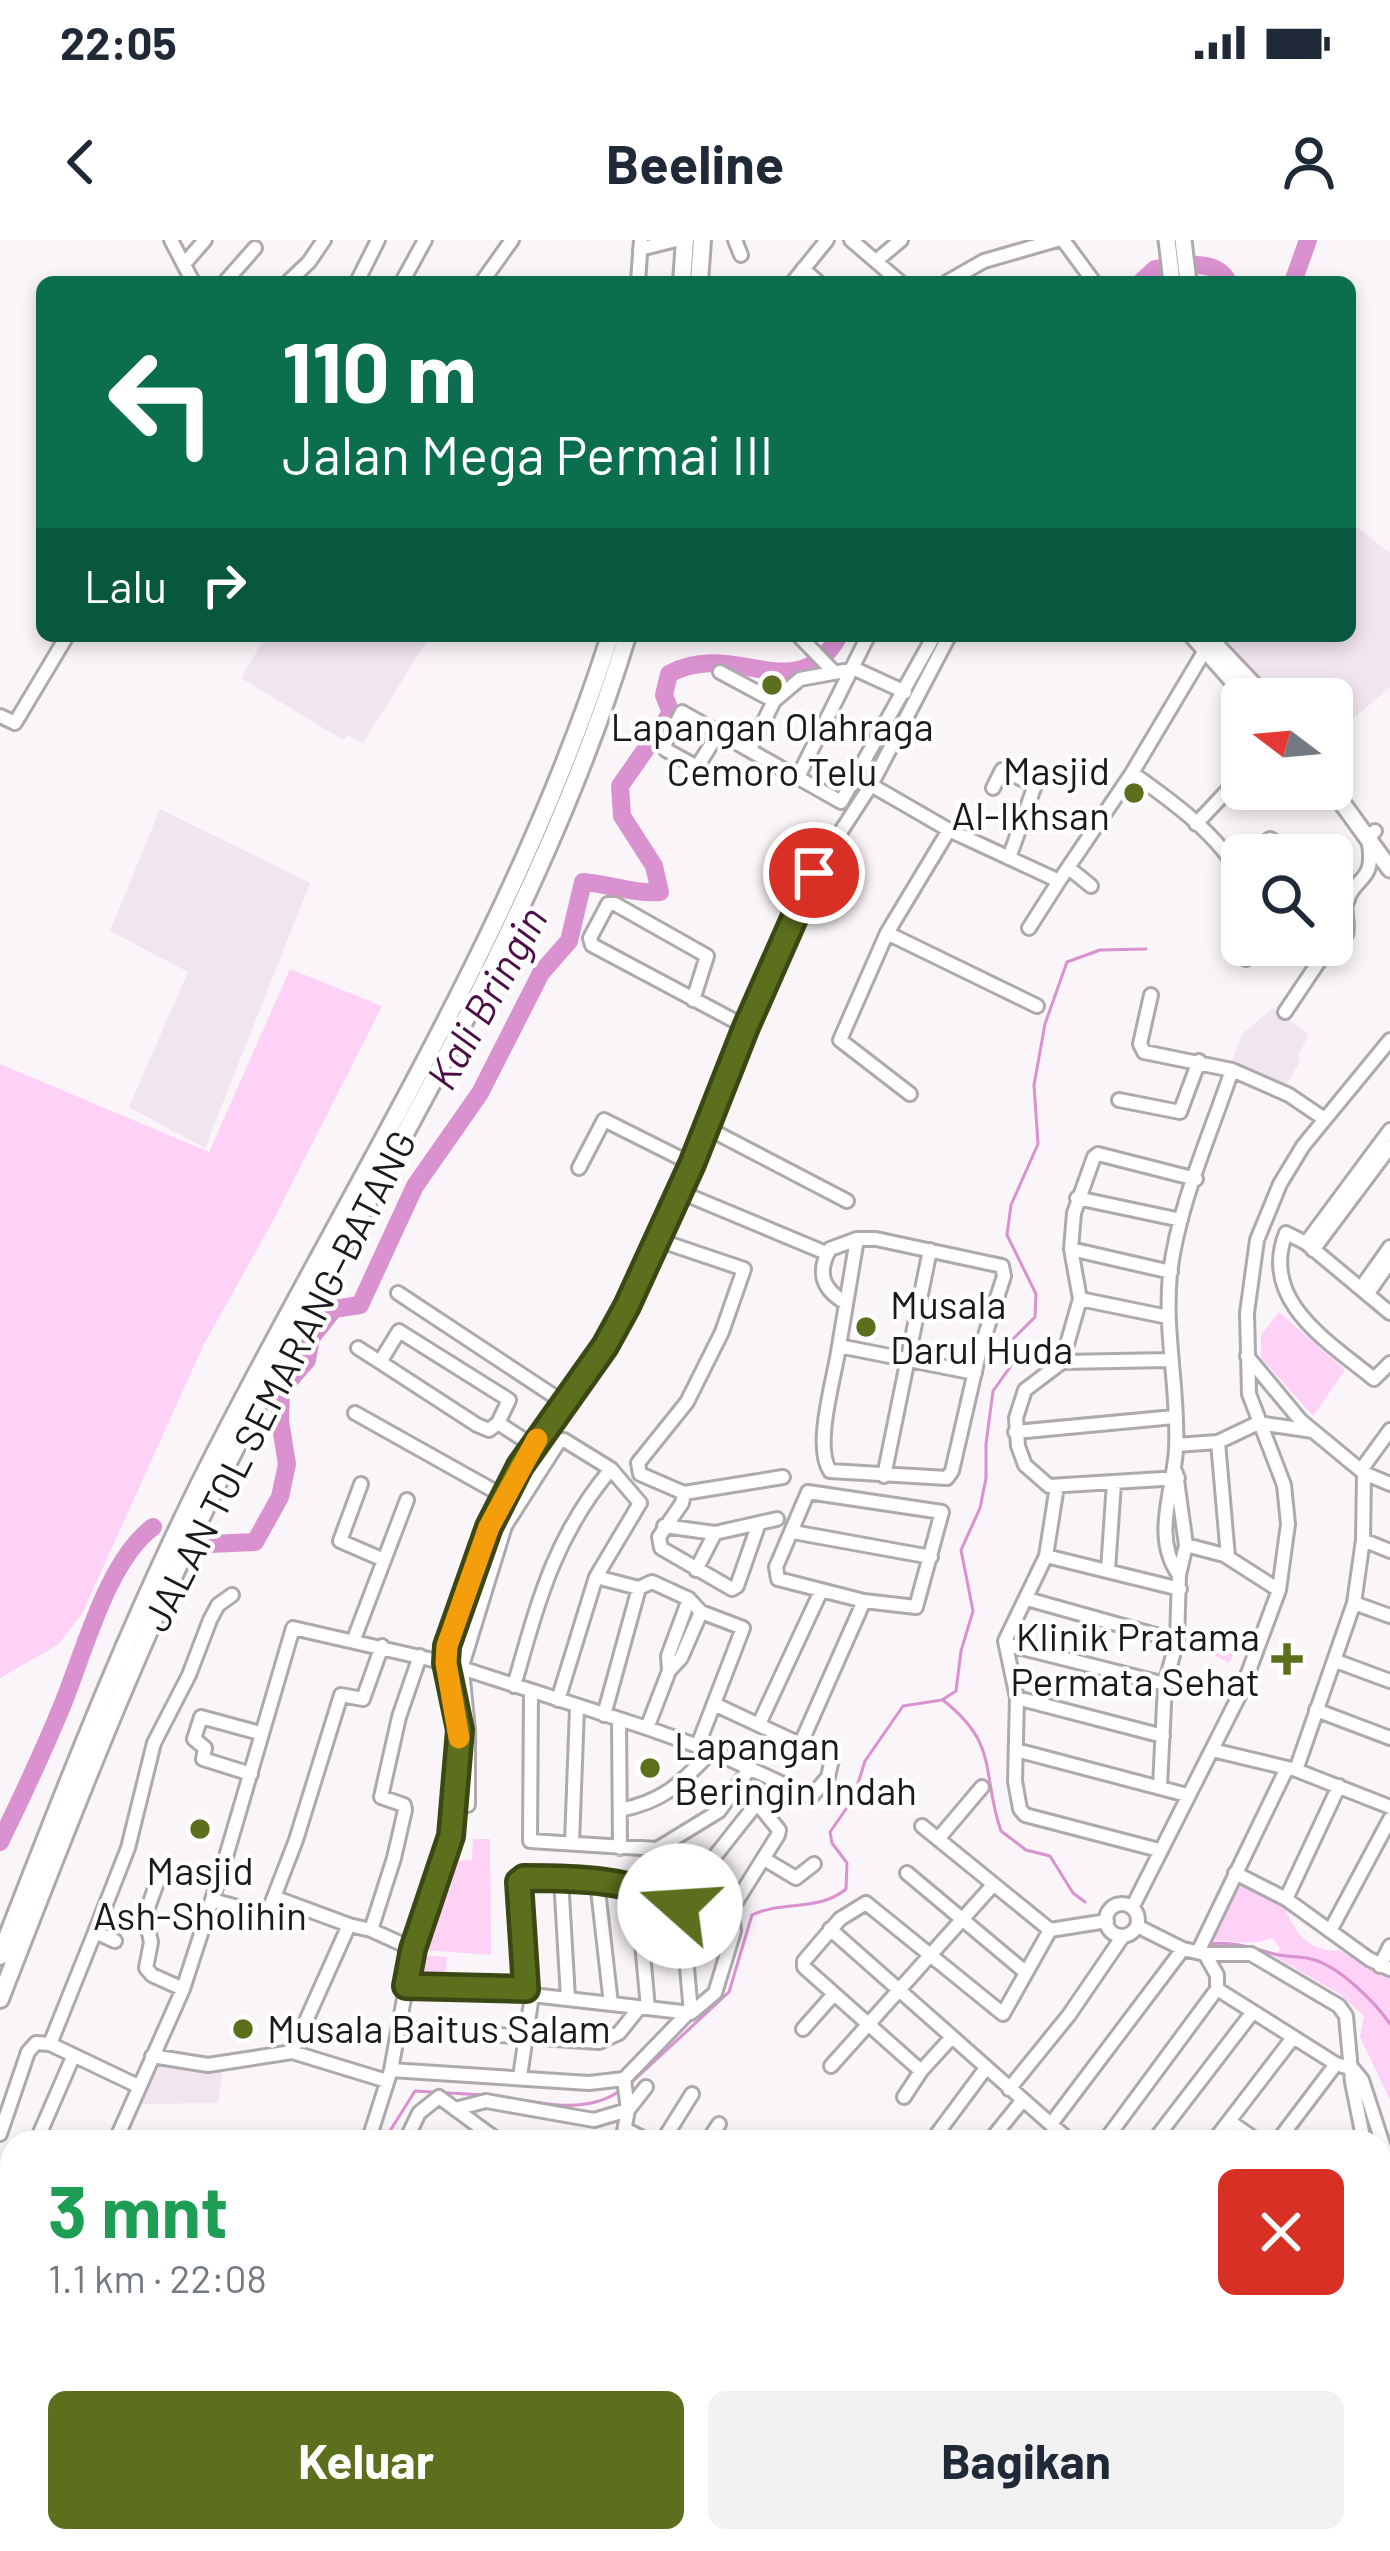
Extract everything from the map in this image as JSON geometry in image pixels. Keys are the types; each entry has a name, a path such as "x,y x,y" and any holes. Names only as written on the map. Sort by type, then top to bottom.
{"highway":[{"path":"681,240 682,276"},
{"path":"699,276 702,240"},
{"name":"JALAN TOL SEMARANG–BATANG","path":"0,1956 191,1520 501,913 570,750 608,642"},
{"name":"JALAN TOL SEMARANG–BATANG","path":"191,1520 516,916 565,808 625,642"},
{"name":"JALAN TOL SEMARANG–BATANG","path":"0,1999 171,1564"}],"main road":[{"path":"1173,276 1176,245"},
{"path":"1176,245 1186,276"},
{"path":"1206,644 1233,678"},
{"path":"1206,644 1244,678"},
{"path":"1353,805 1390,869"},
{"path":"1351,810 1390,853"}],"street":[{"path":"171,240 190,276"},
{"path":"185,263 206,240"},
{"path":"294,276 324,240"},
{"path":"360,276 378,240"},
{"path":"405,276 425,240"},
{"path":"486,276 512,240"},
{"path":"627,240 643,245 681,240"},
{"path":"735,240 741,256"},
{"path":"798,276 827,240"},
{"path":"851,240 893,276"},
{"path":"876,261 901,240"},
{"path":"958,276 984,261 1060,240 1089,276"},
{"path":"639,276 643,245"},
{"path":"230,276 255,248"},
{"path":"803,269 811,276"},
{"path":"0,716 15,723 63,642"},
{"path":"805,642 826,662 905,692"},
{"path":"799,775 865,642"},
{"path":"719,732 696,767 666,750 682,712 799,775 841,802 931,642"},
{"path":"372,2130 389,2076 413,1949 451,1836 460,1730 447,1646 480,1552 532,1445 605,1346 680,1192 814,873 871,785 947,642"},
{"path":"1030,928 1132,773 1206,644"},
{"path":"750,748 773,701 826,662"},
{"path":"721,672 773,701"},
{"path":"993,788 1002,770 1035,785 1009,858"},
{"path":"1132,773 1221,843"},
{"path":"871,785 949,830 1059,881"},
{"path":"1196,824 1221,798"},
{"path":"910,1094 840,1040 886,933 949,830"},
{"path":"1353,891 1372,862 1372,834"},
{"path":"1070,869 1091,886"},
{"path":"693,1000 707,956 608,904 590,938 592,945 693,1000 746,1027"},
{"path":"886,933 1037,1006"},
{"path":"1285,1012 1317,966"},
{"path":"1151,994 1141,1048 1232,1070 1289,1095 1323,1118"},
{"path":"1132,1907 1241,1692 1280,1590 1288,1525 1285,1485 1249,1394 1246,1355 1257,1240 1280,1184 1323,1118 1388,1049"},
{"path":"1118,1100 1180,1112 1199,1061"},
{"path":"1180,1582 1167,1558 1166,1508 1176,1445 1168,1317 1171,1271 1181,1220 1232,1070"},
{"path":"579,1168 604,1120 692,1164"},
{"path":"706,1129 847,1201"},
{"path":"1309,1247 1390,1130"},
{"path":"1353,1188 1390,1148"},
{"path":"1062,1362 1080,1298 1071,1249 1078,1198 1098,1154 1196,1179"},
{"path":"680,1192 826,1253"},
{"path":"1078,1198 1181,1220"},
{"path":"1390,1313 1286,1233 1281,1281 1293,1308 1375,1379 1390,1363"},
{"path":"846,1303 823,1280 826,1253 857,1239 1002,1266 1004,1276 952,1472 938,1480 836,1472 824,1464 822,1447 857,1239"},
{"path":"658,1240 744,1269 722,1331 687,1402 638,1462 640,1474 684,1492 783,1477"},
{"path":"1364,1291 1390,1247"},
{"path":"1071,1249 1171,1271"},
{"path":"884,1476 930,1250"},
{"path":"1364,1291 1390,1262"},
{"path":"398,1293 563,1402"},
{"path":"1080,1298 1168,1317"},
{"path":"358,1348 477,1425 489,1430 498,1423 509,1400 403,1330 380,1362"},
{"path":"839,1346 975,1373"},
{"path":"1246,1355 1284,1404 1314,1431 1362,1472 1390,1484"},
{"path":"1170,1360 1062,1362 1025,1390 1016,1432 1025,1466 1043,1483 1114,1483 1174,1474"},
{"path":"355,1413 505,1497"},
{"path":"1016,1432 1174,1417"},
{"path":"498,1423 532,1445"},
{"path":"1176,1445 1218,1442 1258,1423 1314,1431"},
{"path":"1202,1953 1235,1873 1292,1769 1336,1661 1354,1603 1363,1540 1362,1472 1390,1430"},
{"path":"467,1805 468,1730 461,1669 506,1526 560,1440 611,1469 640,1501 596,1577 558,1700"},
{"path":"1218,1442 1228,1557"},
{"path":"514,1686 553,1557 580,1507 611,1469"},
{"path":"1160,1787 1165,1684 1177,1641 1186,1545 1174,1474"},
{"path":"1108,1570 1114,1483"},
{"path":"361,1484 340,1541 384,1560"},
{"path":"1057,1486 1046,1556 1006,1644 1017,1698 1019,1808 1025,1815 1159,1850"},
{"path":"684,1492 659,1537 661,1548 726,1588 737,1586 759,1523"},
{"path":"808,1492 942,1512 916,1606 864,1601 778,1579 776,1567 793,1532 808,1492"},
{"path":"354,1639 406,1500"},
{"path":"664,1526 715,1533 777,1519"},
{"path":"793,1532 931,1557"},
{"path":"696,1570 715,1533"},
{"path":"1363,1540 1390,1551"},
{"path":"1186,1545 1228,1557 1280,1590"},
{"path":"1046,1556 1180,1582"},
{"path":"596,1577 639,1588 652,1582 689,1599 701,1612 739,1625 742,1635 714,1704 705,1748 676,1788 646,1805 620,1810"},
{"path":"604,1715 639,1588"},
{"path":"759,1724 821,1591"},
{"path":"50,2044 128,1848 154,1743 210,1620 232,1594"},
{"path":"670,1671 668,1656 689,1599"},
{"path":"1027,1599 1177,1641"},
{"path":"801,1743 864,1601"},
{"path":"1354,1603 1390,1616"},
{"path":"647,1728 701,1612"},
{"path":"120,2130 183,1989 293,1628 446,1663 620,1719 705,1748 811,1797 828,1778 832,1759 714,1704"},
{"path":"1006,1644 1165,1684"},
{"path":"212,1900 266,1916 276,1898 341,1695 363,1699 382,1646"},
{"path":"370,1930 405,1807 380,1797 420,1656"},
{"path":"1336,1661 1390,1681"},
{"path":"531,1692 532,1842 657,1849 719,1811 750,1768"},
{"path":"177,1698 201,1717 260,1733"},
{"path":"1017,1698 1163,1736"},
{"path":"572,1843 577,1708"},
{"path":"1316,1710 1390,1738"},
{"path":"201,1717 194,1739 205,1748 203,1759 250,1774"},
{"path":"620,1719 620,1848"},
{"path":"1016,1750 1187,1795"},
{"path":"1212,1750 1292,1769 1390,1807"},
{"path":"1286,1899 1339,1786"},
{"path":"938,1839 982,1787"},
{"path":"688,2014 680,1898 757,1803 779,1830 725,1918"},
{"path":"1330,1931 1390,1819"},
{"path":"922,1826 1050,1930 1107,1922"},
{"path":"764,1859 796,1878 814,1864"},
{"path":"908,1873 1024,1971"},
{"path":"1235,1873 1286,1899 1385,1968 1390,1946"},
{"path":"152,2056 208,2065 292,2052 389,2076 590,2083 624,2079 688,2014 711,1998 719,1986 735,1926 725,1918 637,1888 524,1878 519,1882 529,1992 520,2077"},
{"path":"561,1878 568,1998"},
{"path":"158,1880 145,1916 152,1942 146,1968 183,1989"},
{"path":"597,1881 611,2004"},
{"path":"831,2066 992,1885"},
{"path":"399,2027 526,2033 577,2042 610,2040 644,2008 637,1888"},
{"path":"276,1898 413,1949"},
{"path":"921,2071 810,1972 804,1960 830,1929 866,1903 1003,2014 1050,1930"},
{"path":"1107,1922 1115,1906 1132,1907"},
{"path":"1009,2089 1083,1996 1123,1936 1136,1927 1138,1916 1132,1907"},
{"path":"1107,1922 1112,1932 1123,1936"},
{"path":"292,2052 349,1925"},
{"path":"1136,1927 1183,1949 1251,1954 1339,2006 1346,2017 1362,2130"},
{"path":"830,1929 1052,2130"},
{"path":"95,1932 116,1941"},
{"path":"1055,2130 1183,1949"},
{"path":"1113,2130 1217,1989 1218,1979 1202,1953"},
{"path":"406,1986 529,1992 688,2014"},
{"path":"1217,1989 1336,2065 1353,2069 1362,2080 1380,2130"},
{"path":"803,2029 834,1994"},
{"path":"1163,2130 1252,2013"},
{"path":"904,2097 952,2037"},
{"path":"1222,2130 1292,2038"},
{"path":"1,2130 35,2043 50,2044 138,2086"},
{"path":"41,2130 73,2057"},
{"path":"1286,2130 1336,2065"},
{"path":"940,2130 986,2068"},
{"path":"624,2079 626,2130"},
{"path":"455,2109 486,2102 582,2121 628,2110 646,2087"},
{"path":"670,2130 692,2094"},
{"path":"414,2129 419,2114 439,2097 484,2130"},
{"path":"999,2130 1022,2101"},
{"path":"1229,2121 1242,2130"},
{"path":"715,2130 719,2124"}],"shaded area":[{"path":"1356,527 1390,553 1390,687 1353,719 1353,678 1256,678 1221,642 1356,642"},
{"path":"262,642 426,642 363,743 348,735 343,740 241,678"},
{"path":"160,809 310,883 205,1148 129,1107 188,972 110,931"},
{"path":"290,969 382,1006 275,1217 204,1344 82,1614 59,1644 0,1678 0,1064 209,1152"},
{"path":"1273,1008 1309,1034 1285,1086 1230,1066 1242,1034"},
{"path":"1279,1312 1345,1370 1313,1416 1261,1358 1261,1335"},
{"path":"1205,1629 1238,1647 1229,1663 1197,1646"},
{"path":"473,1839 490,1839 491,1955 422,1950 443,1891 450,1890 457,1861 472,1860"},
{"path":"1237,1881 1283,1903 1294,1926 1311,1944 1338,1950 1371,1970 1390,1974 1390,2100 1360,2037 1364,2016 1341,1995 1276,1957 1280,1948 1272,1938 1208,1941"},
{"path":"417,1955 447,1957 445,1978 416,1976"},
{"path":"154,2059 223,2067 218,2103 138,2104"}],"waterway":[{"name":"Kali Bringin","path":"1295,276 1308,240"},
{"name":"Kali Bringin","path":"1147,276 1155,269 1196,265 1224,276"},
{"name":"Kali Bringin","path":"210,1544 255,1542 280,1497 287,1464 281,1390 307,1360 311,1338 334,1309 360,1305 415,1186 480,1093 541,973 569,941 583,882 660,892 654,866 622,816 620,786 671,713 664,695 669,674 717,663 804,669 822,658 834,642"},
{"path":"632,2082 729,1992 752,1915 824,1901 846,1889 847,1863 830,1832 853,1799 865,1761 903,1706 942,1700 956,1691 973,1611 961,1550 980,1508 993,1391 1013,1363 1012,1340 1035,1317 1036,1294 1007,1235 1011,1205 1038,1144 1034,1085 1045,1024 1067,962 1100,950 1146,949"},
{"name":"Kali Bringin","path":"0,1842 55,1723 98,1609 122,1562 153,1527"},
{"path":"944,1701 962,1717 981,1746 1001,1831 1026,1850 1050,1856 1073,1893 1085,1902"},
{"path":"1209,1944 1234,1944 1322,1963 1355,1986 1390,2024"},
{"path":"391,2130 415,2091 484,2095"},
{"path":"494,2096 574,2105 618,2092"}],"slow traffic":[{"path":"459,1738 447,1646 489,1527 537,1439"}],"place":[{"name":"Lapangan Olahraga Cemoro Telu","path":"772,685"},
{"name":"Masjid Al-Ikhsan","path":"1134,793"},
{"name":"Musala Darul Huda","path":"866,1327"},
{"name":"Klinik Pratama Permata Sehat","path":"1287,1659"},
{"name":"Lapangan Beringin Indah","path":"650,1768"},
{"name":"Masjid Ash-Sholihin","path":"200,1829"},
{"name":"Musala Baitus Salam","path":"243,2029"}],"route":[{"path":"680,1906 661,1894 597,1881 520,1879 526,1989 406,1986 413,1949 451,1836 460,1730 447,1646 489,1527 532,1445 605,1346 627,1306 814,873"}]}
